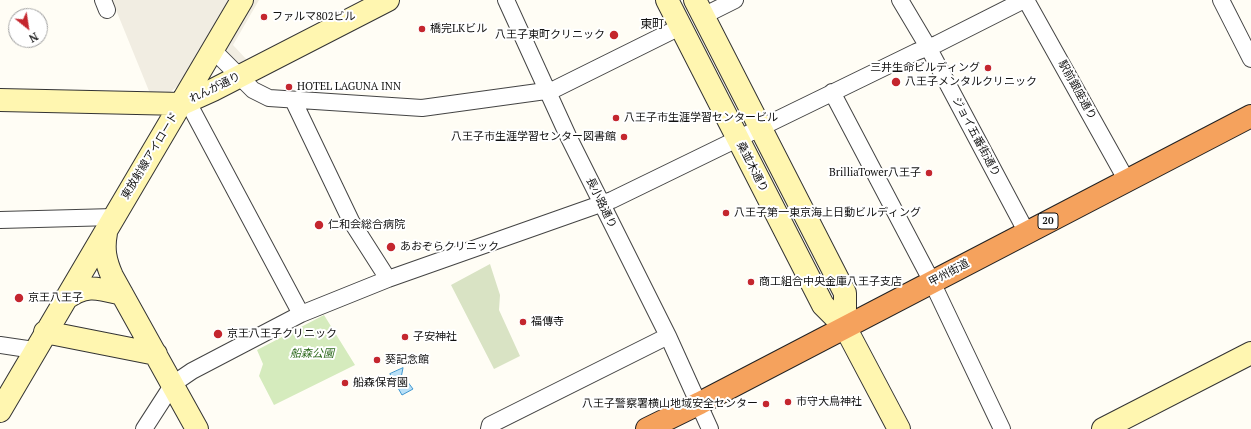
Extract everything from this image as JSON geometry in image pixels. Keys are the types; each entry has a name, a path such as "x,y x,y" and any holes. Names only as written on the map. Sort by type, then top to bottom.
{"highway":[{"name":"甲州街道","path":"647,429 700,404 1251,116"}],"street":[{"name":"東放射線アイロード","path":"0,411 242,0"},
{"name":"れんが通り","path":"0,100 182,104 388,0"},
{"name":"長小路通り","path":"506,0 601,204 668,336 710,429"},
{"name":"桑並木通り","path":"666,0 823,305 845,328 899,429"},
{"path":"699,8 735,0"},
{"name":"ジョイ五番街通り","path":"900,0 928,47 1027,233"},
{"path":"144,429 173,384 192,371 301,314 388,279 492,241 601,204 760,126 1025,0"},
{"name":"駅前銀座通り","path":"1025,0 1071,71 1127,181"},
{"path":"1220,0 1251,59"},
{"name":"桑並木通り","path":"699,8 845,293 845,328"},
{"path":"213,50 257,94 269,98 422,108 553,90 680,27"},
{"path":"832,92 932,282 1002,429"},
{"path":"293,100 351,221 388,279"},
{"path":"182,104 191,108 301,314"},
{"path":"0,220 110,223 103,246 105,260 122,294 197,429"},
{"path":"64,300 85,288 94,288 122,294"},
{"path":"489,429 490,425 668,336"},
{"path":"0,345 40,341 156,354"},
{"path":"1103,429 1251,353"}],"green space":[{"path":"490,264 500,295 499,310 520,356 494,369 451,285"},
{"name":"船森公園","path":"324,315 355,365 274,405 259,376 263,364 257,350"}],"shaded area":[{"path":"112,0 229,0 180,84 168,94 152,94 149,91"},
{"path":"253,0 259,0 233,45 247,60 252,62 234,65 226,58 226,46"}],"water":[{"path":"403,368 401,378 403,383 407,381 413,389 402,395 390,374"}],"place":[{"name":"ファルマ802ビル","path":"264,17"},
{"name":"橋完LKビル","path":"422,29"},
{"name":"八王子東町クリニック","path":"614,35"},
{"name":"三井生命ビルディング","path":"988,68"},
{"name":"八王子メンタルクリニック","path":"896,82"},
{"name":"HOTEL LAGUNA INN","path":"289,87"},
{"name":"八王子市生涯学習センタービル","path":"616,118"},
{"name":"八王子市生涯学習センター図書館","path":"624,137"},
{"name":"BrilliaTower八王子","path":"929,173"},
{"name":"八王子第一東京海上日動ビルディング","path":"726,213"},
{"name":"仁和会総合病院","path":"319,225"},
{"name":"あおぞらクリニック","path":"391,247"},
{"name":"商工組合中央金庫八王子支店","path":"751,282"},
{"name":"京王八王子","path":"19,298"},
{"name":"福傳寺","path":"523,322"},
{"name":"京王八王子クリニック","path":"218,334"},
{"name":"子安神社","path":"405,337"},
{"name":"葵記念館","path":"377,360"},
{"name":"船森保育園","path":"345,383"},
{"name":"市守大鳥神社","path":"788,402"},
{"name":"八王子警察署横山地域安全センター","path":"766,404"}],"district":[{"name":"東町","path":"652,25"}]}
